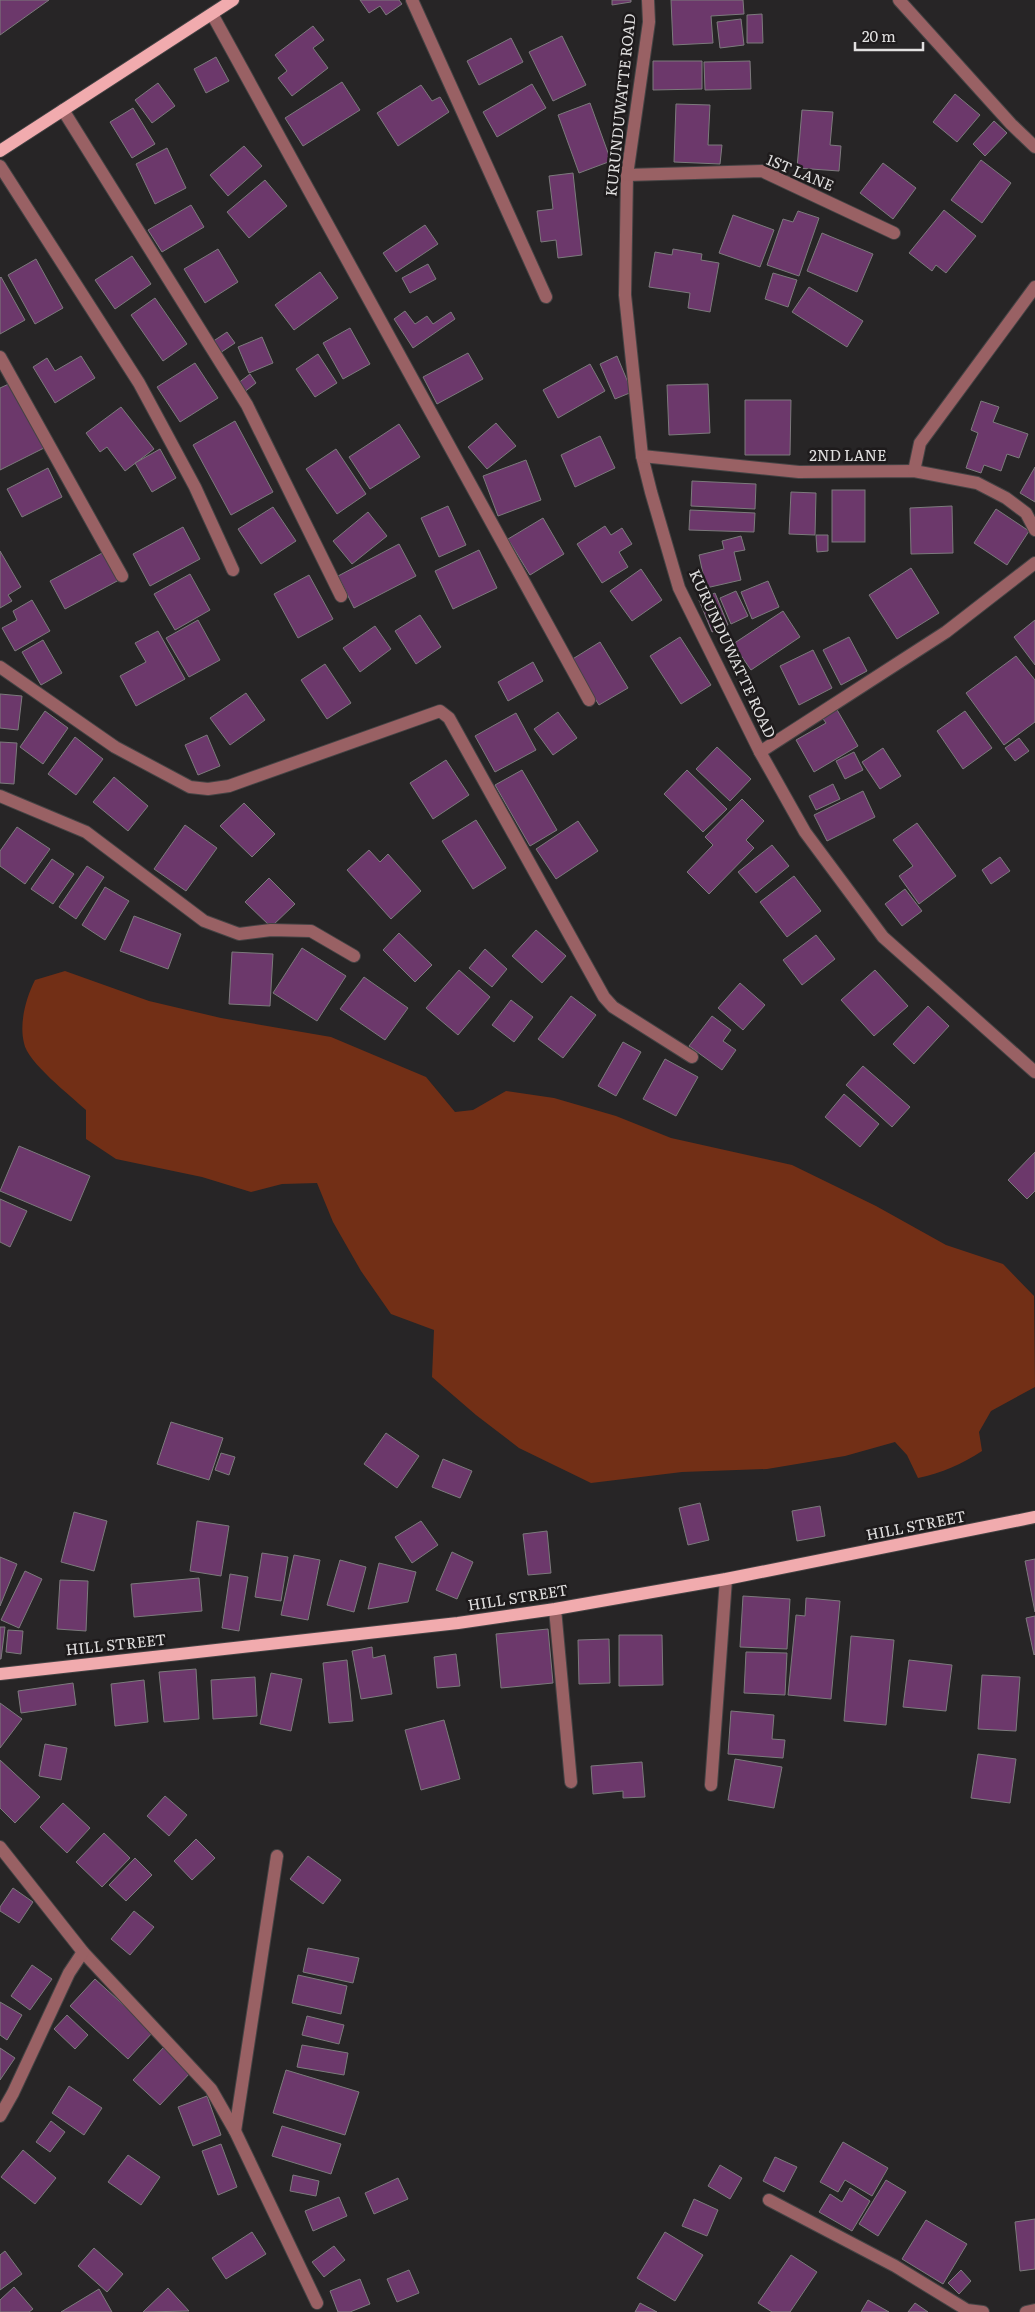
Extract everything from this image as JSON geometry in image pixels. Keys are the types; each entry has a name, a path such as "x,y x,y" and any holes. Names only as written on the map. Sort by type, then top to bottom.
{"main road":[{"path":"0,151 233,0"},
{"name":"HILL STREET","path":"0,1674 458,1623 555,1609 726,1579 1035,1517"}],"street":[{"path":"412,0 546,297"},
{"name":"KURUNDUWATTE ROAD","path":"648,0 649,22 627,175 625,294 642,456 679,588 760,752 805,832 883,937 1035,1072"},
{"path":"899,0 1011,124 1035,147"},
{"path":"212,14 589,700"},
{"path":"62,110 247,406 341,596"},
{"path":"0,166 139,383 195,487 233,570"},
{"name":"1ST LANE","path":"627,175 762,171 894,232"},
{"path":"914,471 920,443 1035,287"},
{"path":"0,357 122,576"},
{"name":"2ND LANE","path":"642,456 799,472 914,471 977,483 1006,498 1026,513 1035,530"},
{"path":"760,752 946,632 1035,563"},
{"path":"0,667 115,747 190,787 208,790 229,786 440,711 449,718 604,997 613,1007 692,1057"},
{"path":"0,796 86,832 204,921 239,934 271,930 311,931 354,956"},
{"path":"711,1785 726,1579"},
{"path":"555,1609 571,1782"},
{"path":"0,1847 83,1952 196,2070 216,2096 235,2131 317,2303"},
{"path":"235,2131 277,1856"},
{"path":"0,2116 13,2093 69,1973 83,1952"},
{"path":"769,2200 895,2266 968,2310 983,2312"},
{"path":"1026,2312 1035,2310"}],"shaded area":[{"path":"65,971 149,1001 221,1018 331,1037 426,1077 455,1112 473,1110 506,1091 554,1098 616,1116 671,1138 792,1165 876,1206 946,1245 1003,1264 1034,1296 1035,1387 991,1411 979,1432 982,1451 952,1468 918,1478 907,1455 895,1442 845,1456 767,1469 682,1472 591,1483 519,1448 476,1415 432,1377 434,1330 391,1314 361,1271 333,1222 317,1183 282,1184 251,1192 202,1177 116,1159 86,1139 86,1110 33,1060 24,1043 22,1027 24,1011 35,980"}],"building":[{"path":"0,0 49,0 0,35"},
{"path":"360,0 399,0 402,4 386,15 380,6 369,13"},
{"path":"612,0 631,0 631,2 612,5"},
{"path":"671,0 743,0 744,14 711,16 713,43 673,45"},
{"path":"762,14 763,43 747,43 747,15"},
{"path":"741,19 744,45 720,48 717,22"},
{"path":"313,26 324,40 313,48 328,68 292,96 278,78 287,71 275,55"},
{"path":"562,36 586,85 553,101 529,52"},
{"path":"511,38 523,62 479,85 467,61"},
{"path":"216,57 229,81 206,93 194,69"},
{"path":"653,61 702,61 702,89 653,90"},
{"path":"750,61 751,89 705,90 704,62"},
{"path":"342,82 360,110 303,146 285,118"},
{"path":"158,83 175,106 152,123 135,100"},
{"path":"532,84 546,108 497,137 483,112"},
{"path":"421,85 432,101 440,97 449,112 398,146 377,113"},
{"path":"955,94 980,115 957,142 933,122"},
{"path":"590,103 611,161 579,173 558,115"},
{"path":"676,104 710,105 708,145 722,145 720,164 674,162"},
{"path":"133,108 155,144 132,158 110,122"},
{"path":"802,110 833,112 830,145 841,146 839,171 797,168"},
{"path":"994,121 1007,133 985,156 973,144"},
{"path":"244,146 262,166 228,196 210,175"},
{"path":"167,148 186,188 155,204 136,164"},
{"path":"981,160 1011,183 982,223 951,200"},
{"path":"883,163 916,188 893,219 860,193"},
{"path":"573,173 582,255 558,258 556,240 541,242 537,211 553,209 549,176"},
{"path":"265,180 287,206 249,238 227,212"},
{"path":"191,205 204,227 162,252 148,230"},
{"path":"944,210 976,236 946,273 936,265 932,271 909,253"},
{"path":"798,211 819,218 799,276 767,265 783,219 793,222"},
{"path":"733,215 774,230 760,267 719,253"},
{"path":"425,225 438,244 396,272 383,253"},
{"path":"822,233 873,254 857,292 807,271"},
{"path":"218,249 238,282 205,303 184,269"},
{"path":"673,249 702,254 701,260 719,263 710,312 688,308 690,293 649,287 655,252 672,255"},
{"path":"132,256 151,284 115,309 95,280"},
{"path":"36,259 63,308 35,324 8,275"},
{"path":"428,264 436,279 410,293 402,278"},
{"path":"320,272 338,298 294,330 275,305"},
{"path":"773,273 797,280 788,307 765,299"},
{"path":"0,278 25,320 0,334"},
{"path":"809,287 863,321 847,347 792,312"},
{"path":"155,298 187,344 163,361 131,315"},
{"path":"405,311 415,324 427,316 433,324 451,312 455,319 413,348 394,319"},
{"path":"350,328 370,364 343,379 323,343"},
{"path":"227,332 235,343 220,353 212,342"},
{"path":"262,337 273,363 249,373 238,347"},
{"path":"468,353 483,379 437,404 423,377"},
{"path":"318,354 337,383 315,397 296,369"},
{"path":"81,356 95,378 55,403 33,367 47,358 55,371"},
{"path":"617,356 632,392 615,399 600,364"},
{"path":"195,363 218,398 180,422 157,387"},
{"path":"590,364 605,391 558,418 543,390"},
{"path":"250,374 256,383 243,393 237,384"},
{"path":"11,383 44,448 0,470 0,388"},
{"path":"708,384 710,433 669,435 667,385"},
{"path":"745,400 791,400 790,455 745,455"},
{"path":"981,401 999,407 993,422 1028,434 1019,458 1007,454 1001,471 984,465 981,473 966,468 978,433 971,430"},
{"path":"121,407 154,449 125,471 107,447 100,452 86,433"},
{"path":"235,421 273,492 231,515 193,445"},
{"path":"496,423 516,446 487,469 468,447"},
{"path":"399,424 420,457 370,489 349,457"},
{"path":"600,436 615,468 575,487 561,455"},
{"path":"160,449 176,478 152,492 135,463"},
{"path":"336,449 366,494 337,514 306,469"},
{"path":"526,460 541,500 498,516 483,476"},
{"path":"1035,467 1035,502 1020,493"},
{"path":"48,468 62,497 22,517 7,489"},
{"path":"692,481 756,484 755,509 691,506"},
{"path":"832,490 865,490 865,542 832,542"},
{"path":"791,492 816,493 815,535 789,534"},
{"path":"448,506 466,545 439,557 421,518"},
{"path":"952,506 953,553 911,554 910,508"},
{"path":"273,507 296,541 261,564 238,529"},
{"path":"996,509 1029,531 1007,565 974,543"},
{"path":"690,510 755,513 754,532 689,530"},
{"path":"368,512 387,536 352,564 333,541"},
{"path":"543,518 564,554 530,575 508,539"},
{"path":"605,526 611,535 622,528 632,544 619,552 628,567 602,583 577,544"},
{"path":"183,527 200,559 150,586 133,554"},
{"path":"816,535 828,535 828,551 817,552"},
{"path":"741,536 745,550 734,552 741,580 706,588 699,555 724,549 722,541"},
{"path":"399,544 416,576 354,608 338,576"},
{"path":"479,550 497,588 453,609 435,571"},
{"path":"0,551 21,587 8,595 12,601 0,608"},
{"path":"104,552 119,580 65,609 50,581"},
{"path":"911,568 939,613 897,639 869,595"},
{"path":"641,569 662,600 632,621 610,591"},
{"path":"190,574 210,610 175,630 154,594"},
{"path":"309,575 333,619 298,638 274,594"},
{"path":"768,581 779,607 752,619 741,592"},
{"path":"736,591 748,616 731,624 720,598"},
{"path":"715,593 728,625 712,632 699,600"},
{"path":"32,600 50,631 15,651 2,628 17,620 13,611"},
{"path":"783,611 800,637 751,670 733,644"},
{"path":"420,615 441,647 416,664 395,631"},
{"path":"198,620 220,660 189,677 166,638"},
{"path":"1035,620 1035,665 1014,637"},
{"path":"375,626 391,649 360,672 343,648"},
{"path":"158,631 185,679 136,706 120,676 146,662 135,643"},
{"path":"680,637 711,685 681,704 650,656"},
{"path":"849,637 867,671 841,685 823,650"},
{"path":"43,640 62,673 41,685 22,652"},
{"path":"600,642 628,688 599,705 571,660"},
{"path":"813,650 832,688 799,705 780,666"},
{"path":"1016,656 1035,680 1035,722 1004,745 966,693"},
{"path":"533,662 543,681 508,701 498,682"},
{"path":"325,664 351,703 327,719 301,680"},
{"path":"246,693 265,720 230,745 210,718"},
{"path":"0,694 22,696 18,730 0,728"},
{"path":"836,708 858,746 814,772 796,740 826,723 821,716"},
{"path":"45,711 68,728 43,764 20,747"},
{"path":"965,711 992,748 963,769 937,731"},
{"path":"558,712 577,738 553,755 534,729"},
{"path":"516,713 536,750 495,772 475,736"},
{"path":"207,735 220,766 198,775 185,745"},
{"path":"75,737 103,759 76,795 48,774"},
{"path":"1019,738 1029,751 1015,761 1005,748"},
{"path":"0,742 17,743 14,784 0,783"},
{"path":"717,747 751,779 730,801 696,769"},
{"path":"883,748 901,776 880,789 862,762"},
{"path":"854,752 863,770 845,779 836,761"},
{"path":"446,760 469,795 433,819 410,783"},
{"path":"522,770 557,830 530,846 495,785"},
{"path":"687,770 727,809 703,832 664,794"},
{"path":"114,777 148,806 128,831 93,802"},
{"path":"833,784 840,799 816,810 809,796"},
{"path":"863,791 875,817 827,841 814,815"},
{"path":"742,799 764,821 746,840 754,848 709,894 687,872 713,845 705,837"},
{"path":"244,803 275,834 252,857 220,826"},
{"path":"476,820 506,868 473,889 442,841"},
{"path":"578,821 598,851 556,879 536,849"},
{"path":"917,823 956,876 919,904 899,876 913,866 893,840"},
{"path":"185,825 217,848 186,891 154,869"},
{"path":"17,827 50,849 25,884 0,866 0,851"},
{"path":"772,845 789,866 756,893 738,872"},
{"path":"369,850 380,862 388,854 421,891 391,919 347,870"},
{"path":"1000,857 1010,871 991,884 982,870"},
{"path":"52,859 74,874 53,904 31,889"},
{"path":"87,866 104,877 76,919 59,907"},
{"path":"794,876 821,911 787,937 760,902"},
{"path":"269,878 295,904 271,927 245,902"},
{"path":"105,887 129,901 105,940 82,925"},
{"path":"905,889 922,911 902,926 885,904"},
{"path":"134,916 181,934 168,969 120,951"},
{"path":"536,930 566,956 542,983 512,956"},
{"path":"399,933 432,965 415,982 383,950"},
{"path":"816,935 835,959 802,985 783,960"},
{"path":"302,948 346,976 317,1021 273,993"},
{"path":"485,949 507,969 492,987 469,968"},
{"path":"232,952 273,954 270,1006 229,1004"},
{"path":"459,970 490,997 458,1035 426,1008"},
{"path":"875,970 908,1006 874,1036 841,1000"},
{"path":"364,977 408,1008 385,1040 340,1009"},
{"path":"740,983 765,1005 743,1030 718,1008"},
{"path":"571,996 596,1015 563,1058 538,1039"},
{"path":"511,1000 533,1017 514,1042 492,1025"},
{"path":"928,1006 949,1026 914,1064 893,1044"},
{"path":"712,1016 731,1030 723,1041 736,1050 722,1070 689,1046"},
{"path":"623,1042 641,1052 616,1096 598,1086"},
{"path":"665,1059 698,1077 676,1116 643,1099"},
{"path":"863,1066 910,1107 892,1127 846,1085"},
{"path":"844,1094 879,1124 860,1147 825,1117"},
{"path":"19,1146 90,1176 71,1221 0,1191"},
{"path":"1035,1152 1035,1191 1027,1199 1008,1180"},
{"path":"0,1199 27,1211 10,1247 0,1242"},
{"path":"171,1422 223,1438 209,1480 157,1464"},
{"path":"386,1433 419,1456 397,1488 364,1464"},
{"path":"221,1453 235,1457 229,1475 215,1470"},
{"path":"443,1459 472,1471 460,1498 432,1487"},
{"path":"700,1503 709,1540 688,1545 679,1508"},
{"path":"820,1506 825,1536 797,1541 792,1511"},
{"path":"74,1512 107,1521 94,1571 61,1562"},
{"path":"197,1521 229,1526 221,1576 190,1571"},
{"path":"421,1521 438,1545 412,1563 395,1537"},
{"path":"547,1531 551,1573 528,1575 523,1534"},
{"path":"452,1552 473,1562 457,1599 436,1590"},
{"path":"262,1553 288,1557 281,1601 255,1597"},
{"path":"294,1555 320,1560 308,1620 281,1615"},
{"path":"0,1557 17,1564 0,1606"},
{"path":"1035,1559 1035,1612 1025,1561"},
{"path":"340,1560 366,1567 354,1612 327,1605"},
{"path":"379,1563 416,1572 408,1602 368,1609"},
{"path":"25,1571 42,1579 19,1628 1,1620"},
{"path":"230,1574 248,1577 239,1631 222,1628"},
{"path":"199,1578 202,1611 134,1617 131,1584"},
{"path":"60,1580 88,1581 86,1631 57,1629"},
{"path":"743,1596 790,1599 787,1649 740,1647"},
{"path":"806,1598 840,1601 831,1699 788,1695 796,1615 805,1616"},
{"path":"1035,1616 1035,1654 1034,1655 1026,1618"},
{"path":"0,1627 5,1627 1,1659 0,1659"},
{"path":"548,1629 553,1683 501,1688 496,1634"},
{"path":"8,1630 23,1631 21,1654 6,1652"},
{"path":"619,1635 662,1635 663,1685 619,1686"},
{"path":"851,1636 894,1640 886,1725 844,1721"},
{"path":"609,1639 610,1683 579,1684 578,1640"},
{"path":"372,1647 373,1658 385,1655 392,1694 361,1699 352,1651"},
{"path":"746,1652 787,1653 785,1695 744,1693"},
{"path":"456,1654 460,1686 437,1688 434,1657"},
{"path":"347,1660 353,1721 329,1723 323,1663"},
{"path":"909,1660 952,1665 946,1711 903,1707"},
{"path":"196,1669 199,1719 164,1722 159,1672"},
{"path":"271,1673 302,1679 291,1731 260,1724"},
{"path":"982,1675 1020,1677 1016,1731 978,1729"},
{"path":"255,1677 257,1716 213,1719 211,1680"},
{"path":"144,1680 148,1722 115,1726 111,1684"},
{"path":"73,1683 76,1705 21,1713 18,1691"},
{"path":"0,1703 22,1719 0,1748"},
{"path":"731,1711 774,1715 772,1739 785,1740 783,1758 728,1754"},
{"path":"444,1720 460,1779 421,1790 405,1730"},
{"path":"45,1744 67,1748 61,1780 39,1776"},
{"path":"978,1754 1016,1759 1010,1803 971,1798"},
{"path":"735,1759 782,1767 774,1808 728,1800"},
{"path":"0,1760 40,1797 15,1823 0,1808"},
{"path":"642,1762 645,1797 623,1798 623,1791 593,1794 591,1766"},
{"path":"165,1796 187,1815 169,1836 147,1816"},
{"path":"63,1803 90,1828 67,1853 40,1827"},
{"path":"104,1833 130,1858 102,1887 76,1862"},
{"path":"196,1839 215,1858 192,1880 174,1861"},
{"path":"308,1856 341,1880 323,1904 290,1879"},
{"path":"135,1858 152,1875 126,1901 109,1885"},
{"path":"13,1888 33,1902 19,1923 0,1911 0,1907"},
{"path":"134,1911 154,1927 130,1955 111,1939"},
{"path":"308,1948 359,1958 353,1983 303,1972"},
{"path":"32,1965 52,1979 30,2010 11,1996"},
{"path":"298,1975 347,1986 341,2014 292,2003"},
{"path":"95,1979 153,2032 128,2059 70,2006"},
{"path":"0,2002 22,2015 7,2040 0,2035"},
{"path":"67,2015 88,2035 75,2049 54,2029"},
{"path":"307,2016 344,2025 339,2044 302,2035"},
{"path":"302,2045 348,2053 344,2075 297,2067"},
{"path":"164,2047 191,2072 160,2105 133,2080"},
{"path":"0,2048 15,2058 0,2080"},
{"path":"286,2070 359,2092 345,2135 273,2113"},
{"path":"69,2086 102,2108 84,2135 52,2113"},
{"path":"207,2096 221,2135 193,2146 178,2107"},
{"path":"51,2121 65,2132 50,2152 36,2142"},
{"path":"282,2126 341,2144 331,2174 272,2156"},
{"path":"843,2142 888,2168 872,2196 845,2180 838,2192 820,2182"},
{"path":"221,2144 237,2187 218,2195 202,2151"},
{"path":"23,2150 56,2178 35,2204 1,2177"},
{"path":"128,2155 160,2177 141,2205 108,2182"},
{"path":"775,2157 797,2167 784,2192 763,2181"},
{"path":"720,2165 742,2178 730,2199 708,2186"},
{"path":"293,2175 319,2181 316,2196 290,2191"},
{"path":"398,2178 408,2199 374,2214 365,2193"},
{"path":"886,2180 906,2192 878,2236 859,2224"},
{"path":"850,2188 870,2201 852,2231 819,2212 830,2194 842,2202"},
{"path":"339,2197 347,2216 313,2231 305,2211"},
{"path":"694,2199 718,2210 707,2236 682,2226"},
{"path":"1035,2219 1035,2269 1020,2271 1015,2222"},
{"path":"926,2220 967,2244 943,2284 902,2259"},
{"path":"252,2232 266,2254 226,2279 212,2258"},
{"path":"665,2232 703,2255 675,2301 637,2278"},
{"path":"334,2246 345,2260 324,2277 312,2262"},
{"path":"94,2248 123,2274 107,2292 78,2266"},
{"path":"5,2251 22,2274 0,2290 0,2255"},
{"path":"791,2255 817,2272 790,2312 772,2312 758,2303"},
{"path":"409,2270 419,2293 397,2302 387,2279"},
{"path":"961,2270 971,2281 959,2294 948,2283"},
{"path":"360,2279 370,2304 350,2312 338,2312 330,2291"},
{"path":"14,2287 33,2309 29,2312 0,2312 0,2300"},
{"path":"168,2288 189,2311 143,2312"},
{"path":"99,2289 112,2312 61,2312"},
{"path":"868,2300 889,2312 861,2312"},
{"path":"640,2303 657,2312 635,2312"},
{"path":"915,2303 928,2312 908,2312"}]}
